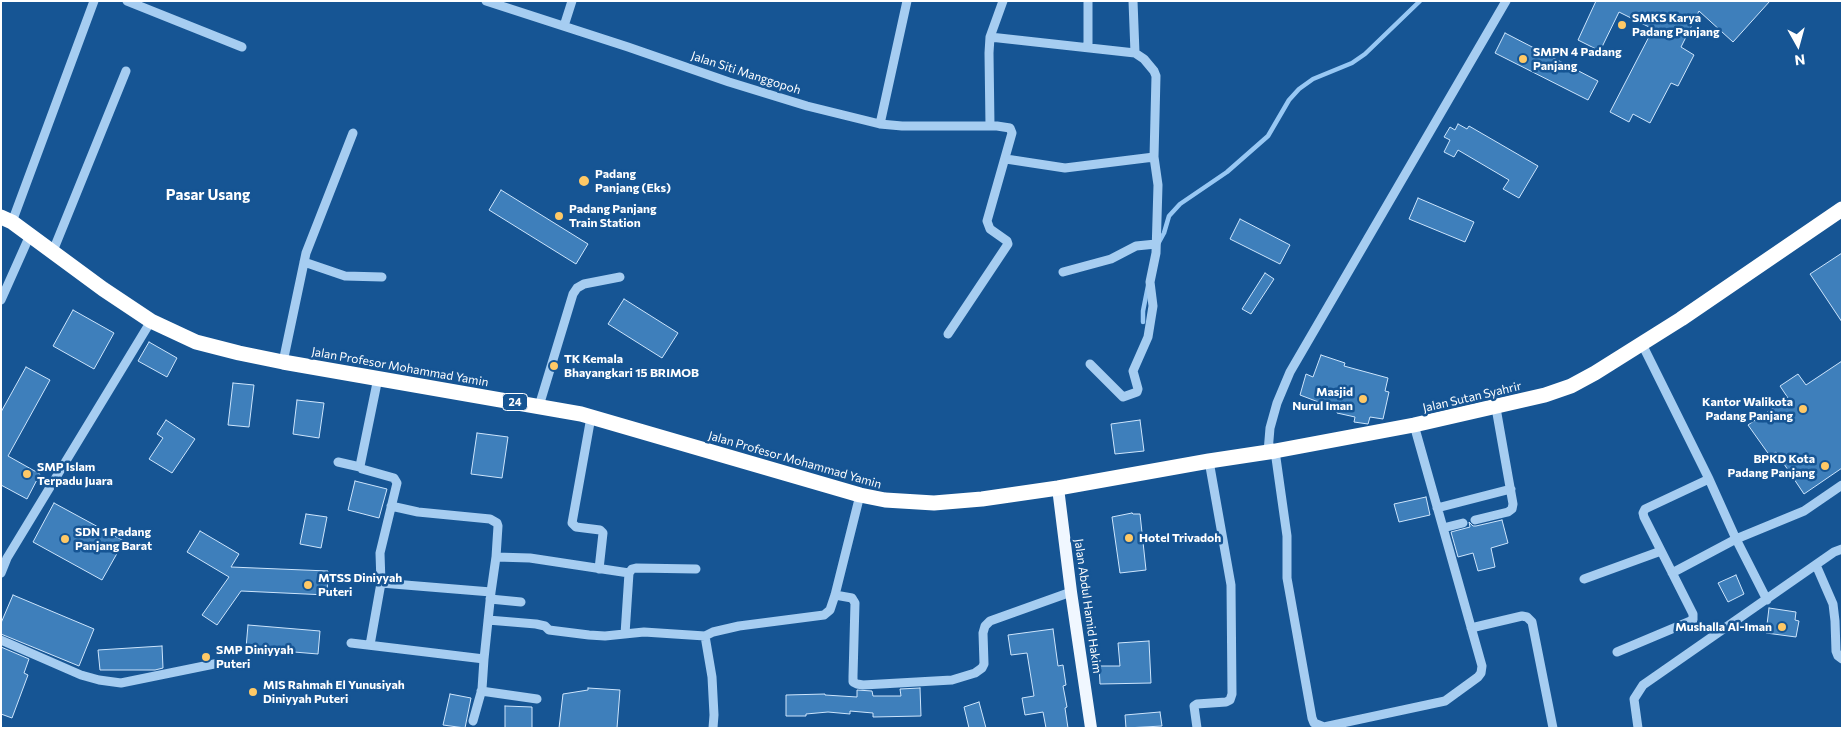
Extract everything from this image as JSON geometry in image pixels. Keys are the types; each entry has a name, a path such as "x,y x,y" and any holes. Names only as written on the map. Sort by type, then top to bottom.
{"highway":[{"name":"Jalan Sutan Syahrir","path":"1058,488 1414,426 1496,408 1571,386 1690,314 1840,213"},
{"name":"Jalan Profesor Mohammad Yamin","path":"7,219 103,289 151,321 196,342 283,362 539,406 591,417 860,495 885,500 934,503 982,499 1058,488"}],"main road":[{"name":"Jalan Abdul Hamid Hakim","path":"1058,488 1091,728"}],"street":[{"path":"7,219 94,1"},
{"path":"127,1 242,47"},
{"name":"Jalan Siti Manggopoh","path":"486,1 738,85 807,106 880,124 1004,127 1012,130 1006,160"},
{"path":"564,26 572,1"},
{"path":"880,124 907,1"},
{"path":"990,126 988,60 990,37 1003,1"},
{"path":"1088,1 1088,47"},
{"path":"1133,1 1135,53"},
{"path":"1414,426 1482,666 1481,673 1445,701 1324,727 1314,723 1287,578 1287,536 1272,452 1270,428 1277,403 1290,372 1506,1"},
{"path":"990,37 1135,53 1144,59 1156,76 1154,157 1158,186 1156,244 1150,282 1153,301 1148,337 1133,370 1138,392 1128,397 1121,396 1090,364"},
{"path":"53,251 126,71"},
{"path":"283,362 310,241 353,133"},
{"path":"948,334 1008,244 1007,241 990,229 987,221 1006,160 1065,168 1154,157"},
{"path":"1,300 30,235"},
{"path":"1063,272 1111,259 1136,246 1156,244"},
{"path":"304,262 345,276 382,277"},
{"path":"539,406 573,294 577,288 584,284 620,277"},
{"path":"1,573 4,557 151,321"},
{"path":"1642,344 1710,479 1736,539 1767,600"},
{"path":"360,467 378,378"},
{"path":"1476,520 1508,512 1512,509 1513,504 1496,408"},
{"path":"591,417 572,523 576,527 600,530 603,533 599,569"},
{"path":"1197,728 1194,706 1197,704 1226,702 1230,700 1232,694 1231,585 1210,461"},
{"path":"338,462 360,467 396,480 380,553 380,583 370,645"},
{"path":"1617,652 1693,620 1693,614 1643,513 1646,509 1710,479"},
{"path":"1672,573 1736,539 1804,511 1842,485"},
{"path":"1437,508 1511,489"},
{"path":"488,620 536,624 545,626 549,630 590,635 605,636 644,632 705,636 739,626 824,615 830,610 835,595 860,495"},
{"path":"391,506 418,512 494,520 498,526 481,691 472,721"},
{"path":"1443,528 1463,523"},
{"path":"1638,728 1634,699 1643,685 1834,552 1842,549"},
{"path":"1584,579 1661,551"},
{"path":"496,557 530,558 629,573"},
{"path":"1816,565 1833,604 1836,621 1836,651 1842,659"},
{"path":"625,634 629,573 632,569 696,569"},
{"path":"380,583 490,596 521,602"},
{"path":"835,595 852,598 855,603 853,682 863,685 952,680 975,673 984,664 983,633 985,626 990,621 1071,592"},
{"path":"1471,628 1522,616 1527,617 1532,622 1553,728"},
{"path":"705,636 712,677 713,728"},
{"path":"1,640 81,675 121,683 219,663"},
{"path":"351,643 484,659"},
{"path":"481,691 537,699"}],"building":[{"path":"1596,1 1770,1 1733,42 1699,11 1681,47 1694,55 1678,86 1671,83 1650,123 1633,114 1629,122 1610,112 1653,29 1619,12 1600,51 1578,40"},
{"path":"1505,33 1598,81 1588,100 1495,53"},
{"path":"1458,124 1467,129 1469,126 1538,166 1519,198 1503,189 1509,180 1458,150 1454,157 1444,152 1450,140 1444,137 1450,127 1455,130"},
{"path":"501,190 588,244 576,264 489,210"},
{"path":"1418,198 1474,222 1465,242 1409,219"},
{"path":"1240,219 1290,245 1280,264 1230,239"},
{"path":"1842,253 1842,322 1810,274"},
{"path":"1265,273 1274,279 1251,314 1242,309"},
{"path":"624,299 678,333 662,358 608,324"},
{"path":"73,310 114,333 94,369 53,346"},
{"path":"149,342 177,358 167,377 138,361"},
{"path":"1321,355 1345,363 1344,366 1388,378 1385,391 1389,392 1383,419 1370,417 1368,424 1354,422 1355,417 1337,413 1337,409 1300,395 1306,374 1313,377"},
{"path":"1842,361 1842,468 1804,494 1776,452 1770,456 1748,425 1788,398 1780,386 1798,374 1806,385"},
{"path":"26,367 50,380 8,456 40,474 27,499 1,485 1,412"},
{"path":"233,383 254,385 249,427 228,425"},
{"path":"297,400 324,403 319,438 293,434"},
{"path":"166,420 195,439 172,473 149,459 163,438 157,434"},
{"path":"1140,420 1144,451 1115,454 1111,424"},
{"path":"477,433 508,437 502,478 471,474"},
{"path":"355,481 387,489 379,518 348,510"},
{"path":"1426,497 1430,515 1399,522 1394,504"},
{"path":"54,503 124,541 102,580 33,542"},
{"name":"Hotel Trivadoh","path":"1132,513 1140,514 1146,570 1120,573 1112,517"},
{"path":"306,514 327,517 321,548 300,544"},
{"path":"1502,520 1508,543 1491,548 1495,567 1478,571 1473,553 1458,557 1451,532 1470,527 1469,522 1476,526"},
{"path":"200,531 239,554 231,567 328,571 327,595 241,591 217,625 202,615 229,577 187,552"},
{"path":"1736,575 1744,594 1728,602 1718,583"},
{"path":"13,595 94,629 79,666 1,634 1,623"},
{"name":"Mushalla Al-Iman","path":"1769,608 1796,612 1795,620 1799,621 1796,637 1766,633"},
{"path":"248,625 320,631 318,654 246,648"},
{"path":"1053,629 1058,666 1063,665 1066,685 1063,686 1068,728 1046,728 1043,712 1025,715 1022,698 1034,696 1027,653 1011,655 1008,635"},
{"path":"1149,641 1151,683 1100,684 1099,666 1120,666 1118,643"},
{"path":"162,646 163,668 155,670 100,670 98,650"},
{"path":"1,647 29,659 24,673 28,675 12,718 1,714"},
{"path":"588,688 620,690 617,728 559,728 563,694 588,690"},
{"path":"920,688 921,716 873,717 873,713 850,711 850,714 828,712 806,714 806,716 786,716 786,695 825,694 857,697 857,690 872,691 873,696 901,696 900,689"},
{"path":"450,694 471,698 465,728 443,725"},
{"path":"979,702 986,728 969,728 964,707"},
{"path":"505,706 532,707 532,728 505,728"},
{"path":"1160,712 1162,726 1126,728 1125,715"}],"waterway":[{"path":"1158,244 1164,233 1169,216 1180,204 1227,172 1268,136 1289,100 1299,89 1313,79 1352,63 1365,54 1420,1"},
{"path":"1143,322 1143,311 1148,286"}],"place":[{"name":"SMKS Karya Padang Panjang","path":"1622,25"},
{"name":"SMPN 4 Padang Panjang","path":"1523,59"},
{"name":"Padang Panjang (Eks)","path":"584,181"},
{"name":"Padang Panjang Train Station","path":"559,216"},
{"name":"TK Kemala Bhayangkari 15 BRIMOB","path":"554,366"},
{"name":"Masjid Nurul Iman","path":"1363,399"},
{"name":"Kantor Walikota Padang Panjang","path":"1803,409"},
{"name":"BPKD Kota Padang Panjang","path":"1825,466"},
{"name":"SMP Islam Terpadu Juara","path":"27,474"},
{"name":"Hotel Trivadoh","path":"1129,538"},
{"name":"SDN 1 Padang Panjang Barat","path":"65,539"},
{"name":"MTSS Diniyyah Puteri","path":"308,585"},
{"name":"Mushalla Al-Iman","path":"1782,627"},
{"name":"SMP Diniyyah Puteri","path":"206,657"},
{"name":"MIS Rahmah El Yunusiyah Diniyyah Puteri","path":"253,692"}],"district":[{"name":"Pasar Usang","path":"208,195"}]}
